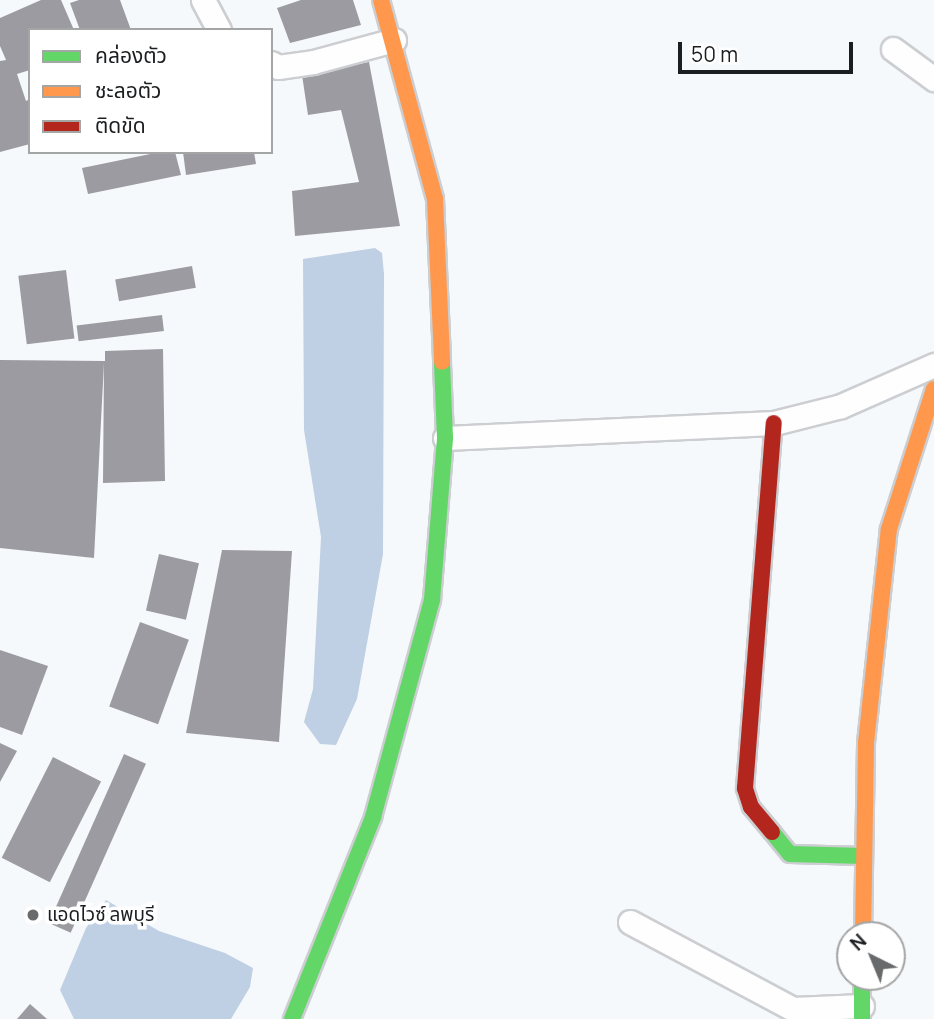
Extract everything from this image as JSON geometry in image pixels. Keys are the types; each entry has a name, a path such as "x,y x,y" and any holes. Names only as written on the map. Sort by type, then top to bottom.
{"street":[{"path":"203,0 218,28"},
{"path":"292,1019 373,817 432,600 445,438 435,199 381,0"},
{"path":"273,64 278,67 313,62 394,40"},
{"path":"893,49 934,79"},
{"path":"445,438 774,422 841,406 934,365"},
{"path":"863,921 866,743 890,529 934,389"},
{"path":"774,422 745,788 751,807 790,854 864,856"},
{"path":"630,922 793,1009 862,1013 863,991"}],"water":[{"path":"375,248 382,253 384,274 383,554 357,699 336,745 320,744 304,722 313,689 321,537 304,430 303,259"},
{"path":"106,900 159,931 225,953 253,968 250,987 231,1019 74,1019 60,990 86,928"}],"building":[{"path":"41,0 61,0 73,28 28,28 28,71 17,74 26,101 28,100 28,145 0,152 0,61 6,60 0,46 0,18"},
{"path":"79,0 120,0 130,28 79,28 70,3"},
{"path":"301,0 353,0 361,25 290,43 277,8"},
{"path":"369,62 400,226 295,236 292,191 359,182 341,110 308,115 302,75"},
{"path":"150,154 176,154 181,175 88,194 82,168"},
{"path":"183,154 254,154 256,164 186,175"},
{"path":"192,266 196,288 119,301 115,280"},
{"path":"66,270 74,338 27,344 18,276"},
{"path":"162,315 164,331 79,341 77,325"},
{"path":"163,349 165,481 103,483 104,363 94,558 0,548 0,360 105,361 105,351"},
{"path":"222,550 292,551 279,742 186,733"},
{"path":"159,554 199,563 186,620 146,611"},
{"path":"140,622 189,640 158,724 109,707"},
{"path":"0,650 48,666 22,735 0,727"},
{"path":"0,743 17,751 0,782"},
{"path":"124,754 146,764 71,933 49,923"},
{"path":"53,757 101,782 50,882 2,858"},
{"path":"30,1004 47,1019 17,1019"}],"traffic: fast":[{"path":"292,1019 373,817 432,600 445,438 442,362"},
{"path":"772,832 790,854 864,856"},
{"path":"862,991 862,1019"}],"traffic: slow":[{"path":"381,0 435,199 442,362"},
{"path":"863,921 866,743 889,529 934,389"}],"traffic: jam":[{"path":"772,832 751,807 745,788 774,423"}],"place":[{"name":"แอดไวซ์ ลพบุรี","path":"33,915"}]}
